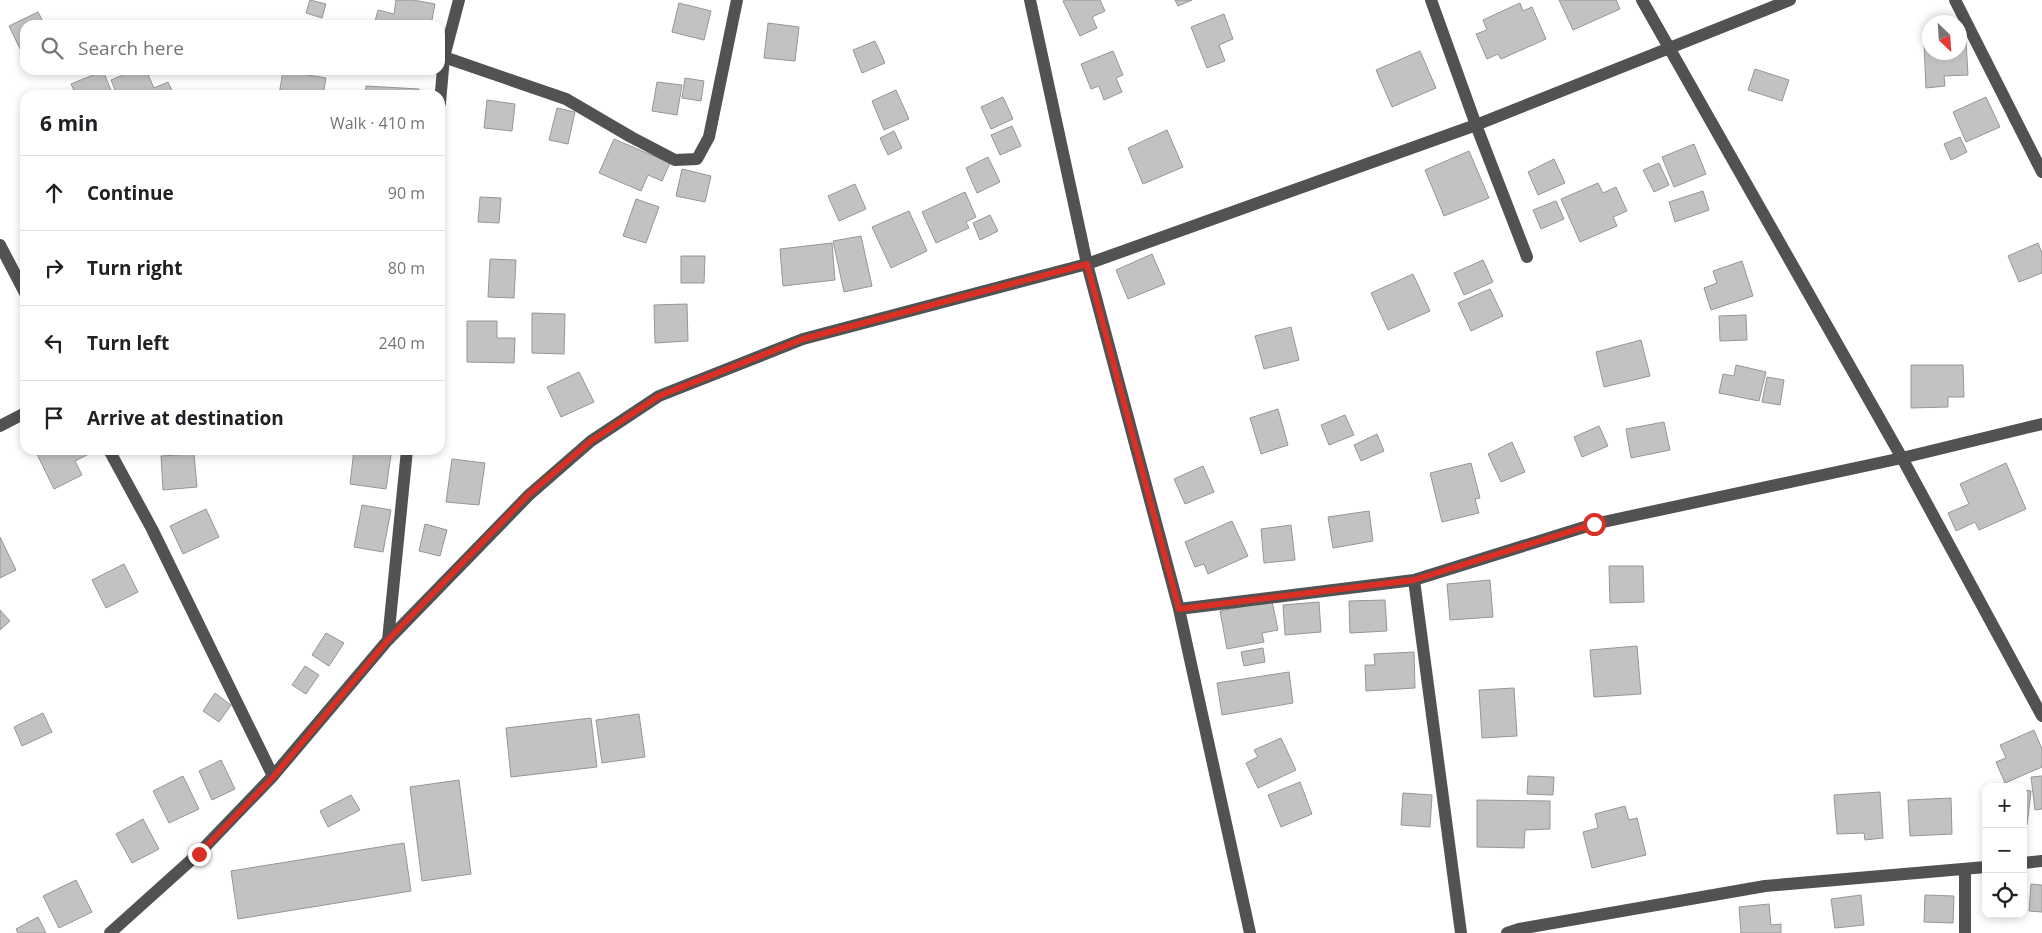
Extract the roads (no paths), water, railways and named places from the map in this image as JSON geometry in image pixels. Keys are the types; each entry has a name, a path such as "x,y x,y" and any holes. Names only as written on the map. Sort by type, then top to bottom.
{"street":[{"path":"445,53 459,0"},
{"path":"445,57 566,99 675,160 697,159 709,137 737,0"},
{"path":"1030,0 1087,264 1179,609 1250,933"},
{"path":"1431,0 1476,125 1527,257"},
{"path":"1642,0 1902,458 2042,716"},
{"path":"110,933 199,854 274,776 388,640 528,495 591,441 659,396 803,339 1087,264 1476,125 1790,0"},
{"path":"1954,0 2042,172"},
{"path":"441,90 442,75"},
{"path":"0,245 20,283"},
{"path":"0,426 20,416"},
{"path":"1179,609 1414,580 1594,524 1902,458 2042,424"},
{"path":"112,455 152,529 274,776"},
{"path":"388,640 406,455"},
{"path":"1414,580 1462,933"},
{"path":"2027,863 2042,861"},
{"path":"1516,932 1765,886 1982,867"},
{"path":"1965,869 1965,933"}]}
